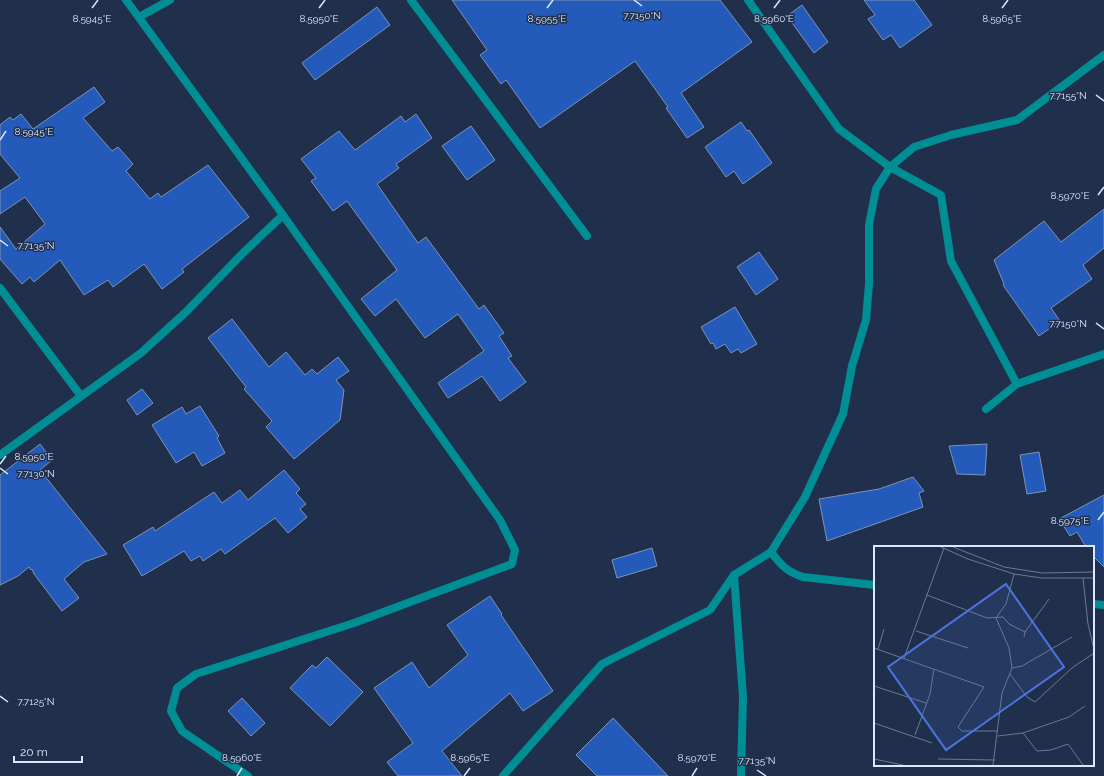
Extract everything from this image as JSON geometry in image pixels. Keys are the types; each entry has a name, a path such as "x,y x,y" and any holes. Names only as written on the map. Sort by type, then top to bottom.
{"street":[{"path":"126,0 283,215 500,520 515,550 512,564 354,623 196,674 177,688 171,711 182,731 248,776"},
{"path":"139,17 170,0"},
{"path":"411,0 587,236"},
{"path":"748,0 839,129 890,167 941,195 951,261 1017,384"},
{"path":"503,776 602,664 710,610 734,575 771,552 805,497 843,414 852,366 866,320 869,284 869,224 876,189 890,167 914,147 951,135 1018,120 1104,55"},
{"path":"0,455 141,353 186,312 243,253 283,215"},
{"path":"0,288 81,396"},
{"path":"986,409 1017,384 1104,354"},
{"path":"771,552 782,566 803,577 874,585"},
{"path":"734,575 743,697 741,776"},
{"path":"1094,604 1104,605"}],"building":[{"path":"452,0 720,0 752,42 681,93 704,127 687,138 666,108 668,107 635,61 540,128 506,80 501,84 480,55 487,50"},
{"path":"864,0 914,0 932,25 900,48 891,35 883,40 868,19 875,15"},
{"path":"802,5 828,42 814,53 787,16"},
{"path":"377,7 390,25 315,80 302,63"},
{"path":"94,87 105,102 83,118 112,151 118,147 133,164 126,171 150,199 158,193 161,197 208,165 249,217 182,269 184,272 162,289 144,264 113,287 108,280 84,295 60,260 34,282 30,277 22,284 0,259 0,227 16,249 45,224 25,197 0,214 0,191 20,178 0,154 0,125 10,117 13,120 21,114 33,129"},
{"path":"416,114 432,138 396,164 399,168 377,184 418,243 426,237 479,309 484,305 504,333 499,336 512,356 508,358 526,382 500,401 482,376 448,398 438,383 484,351 458,314 425,338 396,299 375,316 361,299 397,270 347,201 333,211 311,181 316,178 301,159 339,131 355,150 401,116 405,122"},
{"path":"741,122 747,131 749,130 772,163 743,184 734,171 726,177 705,147"},
{"path":"471,126 495,160 467,180 442,146"},
{"path":"1104,209 1104,248 1083,265 1092,279 1051,308 1060,321 1039,336 1003,285 1004,284 994,260 1044,221 1061,242"},
{"path":"759,252 778,279 756,295 737,267"},
{"path":"735,307 757,344 741,353 738,349 731,353 725,344 716,349 713,343 711,344 701,327"},
{"path":"232,319 269,367 286,352 305,375 312,369 317,374 338,357 349,371 336,380 344,390 340,420 294,459 266,427 272,421 244,389 246,387 208,338"},
{"path":"142,389 153,403 137,415 127,400"},
{"path":"200,406 219,436 217,438 225,453 202,466 194,452 176,463 152,425 182,407 186,414"},
{"path":"40,444 52,460 40,470 107,554 84,562 64,579 79,598 62,611 34,574 32,569 31,570 29,567 18,576 0,585 0,475"},
{"path":"987,444 985,475 957,474 949,446"},
{"path":"1039,452 1046,491 1027,494 1020,455"},
{"path":"284,470 300,489 296,493 306,504 300,509 307,517 288,533 275,518 225,554 221,549 203,561 200,556 191,561 184,551 142,576 123,545 153,527 155,531 214,492 222,503 240,490 248,500"},
{"path":"913,477 924,491 919,493 923,507 827,541 819,499 879,489"},
{"path":"1104,495 1104,567 1094,557 1094,546 1085,546 1077,532 1070,536 1059,519"},
{"path":"652,548 657,566 617,578 612,560"},
{"path":"490,596 502,614 501,615 553,691 523,711 510,693 442,751 462,776 398,776 387,762 413,743 374,688 412,662 429,688 468,655 447,625"},
{"path":"327,657 363,692 330,726 290,688 312,665 316,668"},
{"path":"242,698 265,723 251,736 228,711"},
{"path":"613,718 668,776 597,776 576,755"}]}
